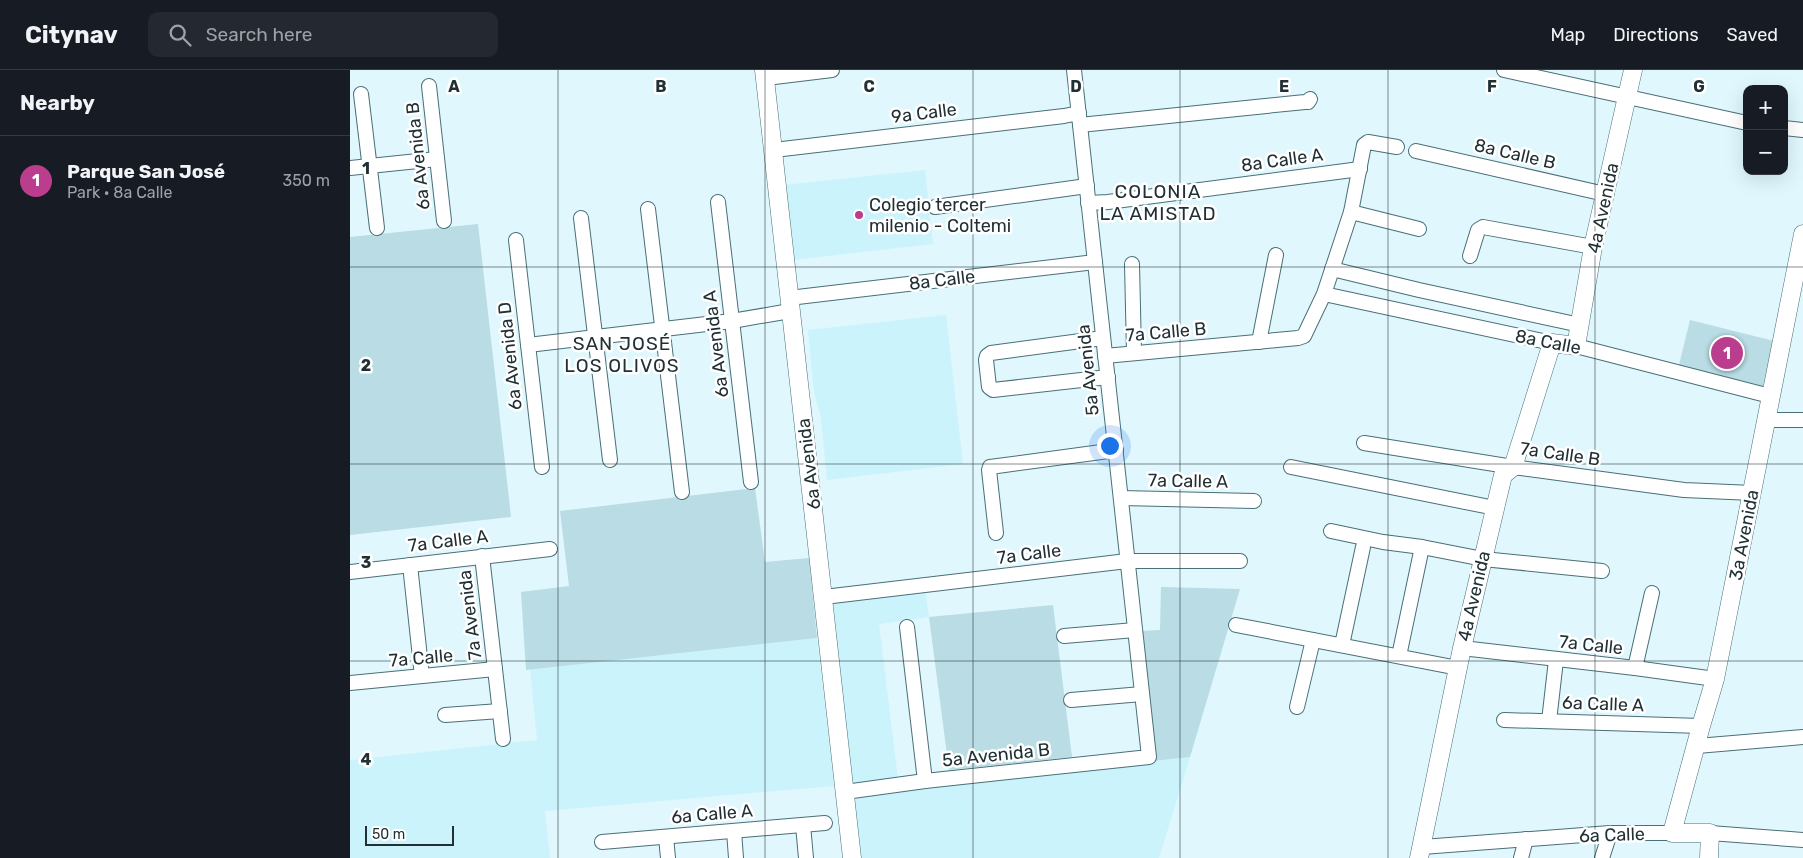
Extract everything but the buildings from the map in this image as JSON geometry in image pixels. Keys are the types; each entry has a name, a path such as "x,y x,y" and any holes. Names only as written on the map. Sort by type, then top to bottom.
{"street":[{"path":"765,74 832,70"},
{"name":"5a Avenida","path":"1074,70 1150,755"},
{"path":"1504,70 1743,122"},
{"name":"4a Avenida","path":"1576,346 1594,247 1633,70"},
{"name":"6a Avenida","path":"765,74 789,305 824,597 852,858"},
{"name":"6a Avenida B","path":"429,86 444,220"},
{"path":"361,94 377,228"},
{"name":"9a Calle","path":"774,150 1064,116 1079,119 1305,102 1310,99"},
{"path":"1788,128 1803,130"},
{"path":"1324,294 1351,212 1364,145 1368,142 1397,147"},
{"name":"8a Calle B","path":"1416,150 1605,194"},
{"path":"350,168 437,159"},
{"name":"8a Calle A","path":"1088,203 1108,202 1360,168"},
{"path":"935,207 1087,186"},
{"name":"6a Avenida A","path":"718,202 751,482"},
{"path":"648,209 682,492"},
{"path":"1351,212 1419,229"},
{"path":"581,218 610,460"},
{"path":"1470,256 1480,228 1594,247"},
{"name":"3a Avenida","path":"1672,833 1715,680 1803,234"},
{"name":"6a Avenida D","path":"516,240 542,467"},
{"path":"1259,342 1276,255"},
{"name":"8a Calle","path":"528,346 732,321 789,305 1095,262"},
{"path":"1132,264 1134,353"},
{"path":"1332,269 1580,325"},
{"name":"8a Calle","path":"1324,294 1552,343 1576,346 1770,396"},
{"name":"7a Calle B","path":"1105,356 1298,338 1304,336 1324,294"},
{"path":"1103,338 991,353 987,356 986,360 989,387 993,390 1108,376"},
{"name":"4a Avenida","path":"1420,852 1462,648 1503,475 1513,467 1552,343"},
{"path":"1766,420 1803,420"},
{"name":"7a Calle B","path":"1364,443 1513,467 1684,490 1753,493"},
{"path":"996,532 990,467 1116,450"},
{"path":"1291,467 1495,508"},
{"name":"7a Calle A","path":"1121,498 1254,501"},
{"path":"1331,531 1483,559 1602,571"},
{"path":"1342,645 1363,547"},
{"path":"1399,656 1422,547"},
{"name":"7a Calle A","path":"350,572 550,549"},
{"name":"7a Avenida","path":"482,556 503,739"},
{"name":"7a Calle","path":"824,597 1127,561 1240,561"},
{"path":"410,565 422,676"},
{"path":"1636,668 1652,593"},
{"path":"1236,625 1458,668"},
{"path":"907,627 925,781"},
{"path":"1064,636 1135,630"},
{"path":"1297,707 1313,640"},
{"name":"7a Calle","path":"1462,648 1636,668 1715,680"},
{"path":"1549,721 1556,660"},
{"name":"7a Calle","path":"350,683 495,669"},
{"path":"1071,700 1142,694"},
{"path":"445,715 500,711"},
{"name":"6a Calle A","path":"1504,720 1701,726"},
{"path":"1696,746 1803,737"},
{"name":"5a Avenida B","path":"845,792 925,781 1147,758 1150,755"},
{"name":"6a Calle A","path":"602,842 825,823"},
{"path":"803,825 806,858"},
{"path":"734,831 736,858"},
{"path":"1710,832 1710,858"},
{"name":"6a Calle","path":"1420,852 1610,833 1710,832 1803,840"},
{"path":"1602,858 1610,833"},
{"path":"666,837 668,858"},
{"path":"1521,858 1526,840"}],"shaded area":[{"name":"Colegio tercer milenio - Coltemi","path":"925,170 933,244 792,260 784,185"},
{"path":"478,224 511,517 350,535 350,237"},
{"path":"946,315 963,464 827,480 821,418 814,392 808,330"},
{"path":"1690,320 1774,341 1763,386 1679,365"},
{"path":"755,488 765,562 809,558 817,638 526,670 521,592 569,586 560,511"},
{"path":"1161,587 1240,589 1190,757 1153,761 1140,631 1160,630"},
{"path":"925,590 929,617 879,624 898,779 852,784 833,602"},
{"path":"1053,605 1072,757 949,770 929,617"},
{"path":"817,638 834,786 545,811 550,858 350,858 350,760 537,740 530,669"},
{"path":"1190,757 1159,858 861,858 854,797"}],"place":[{"name":"Colegio tercer milenio - Coltemi","path":"859,215"},
{"name":"Parque San José","path":"1727,353"}],"district":[{"name":"COLONIA LA AMISTAD","path":"1158,202"},
{"name":"SAN JOSÉ LOS OLIVOS","path":"622,354"}]}
